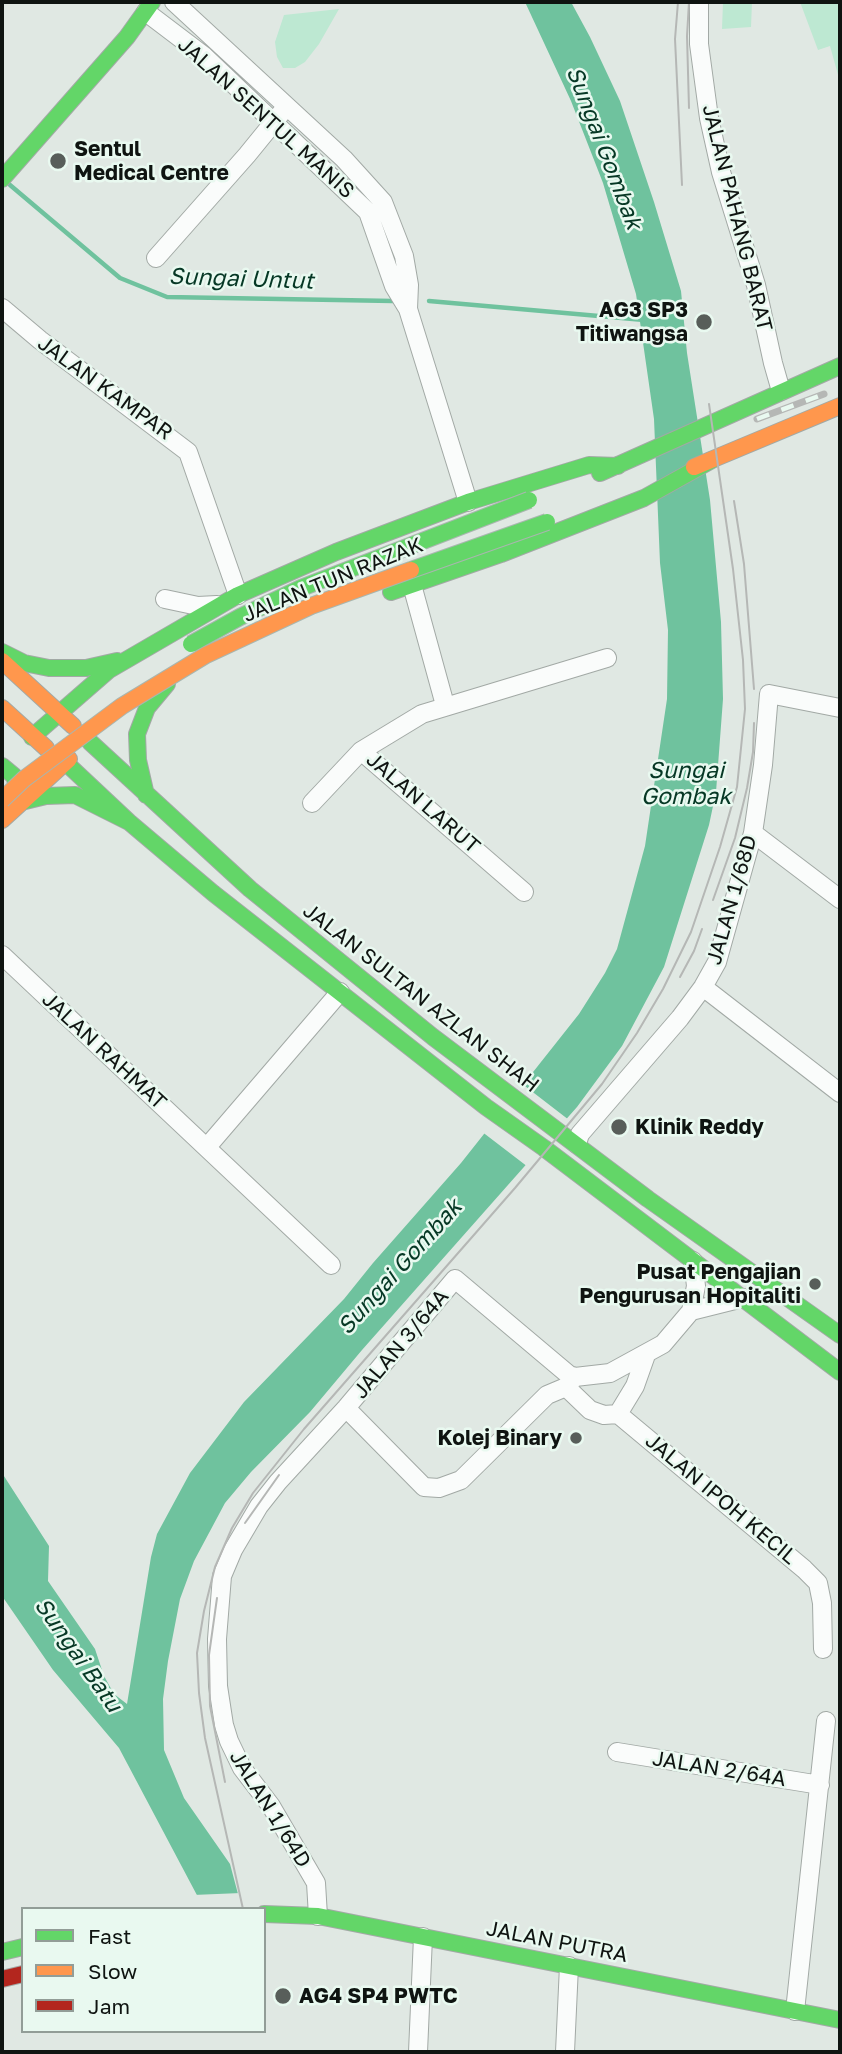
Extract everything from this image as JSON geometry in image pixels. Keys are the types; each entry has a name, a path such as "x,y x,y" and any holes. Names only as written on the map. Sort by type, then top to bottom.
{"main road":[{"path":"2,179 127,37 149,7"},
{"name":"JALAN TUN RAZAK","path":"175,652 301,588 618,466 840,366"},
{"name":"JALAN TUN RAZAK","path":"9,808 167,684 300,624 501,554 840,406"},
{"name":"JALAN TUN RAZAK","path":"32,737 109,670 238,596 345,549 468,502 589,465 618,466"},
{"name":"JALAN TUN RAZAK","path":"9,808 24,779 122,706 206,655 311,606 547,522 642,493"},
{"path":"2,652 36,667 73,669 107,664 133,656"},
{"path":"133,656 121,671 116,685 123,695 136,697 167,684"},
{"name":"JALAN SULTAN AZLAN SHAH","path":"2,660 260,898 497,1086 558,1129 648,1199 840,1335"},
{"path":"146,795 138,760 137,734 147,708 167,684"},
{"path":"2,776 99,701"},
{"path":"2,708 213,893 486,1107 840,1372"},
{"path":"2,766 14,776 17,786 9,808"},
{"path":"9,808 46,796 75,795 129,822"},
{"name":"JALAN PUTRA","path":"266,1914 318,1916 840,2020"},
{"path":"2,1952 21,1947"},
{"path":"2,1979 21,1974"}],"street":[{"name":"JALAN SENTUL MANIS","path":"174,2 344,159 383,202 404,256 409,285 408,309"},
{"name":"JALAN PAHANG BARAT","path":"699,2 699,44 709,118 721,172 756,285 781,391"},
{"name":"JALAN SENTUL MANIS","path":"149,7 275,121 368,212 394,286 408,309 468,502"},
{"path":"156,258 286,106"},
{"name":"JALAN KAMPAR","path":"2,308 33,335 188,452 238,596"},
{"path":"412,585 445,705"},
{"path":"165,599 198,606 220,605"},
{"name":"JALAN LARUT","path":"524,892 361,751 422,713 607,658"},
{"name":"JALAN 1/68D","path":"577,1144 580,1134 704,987 717,962 752,833 764,765 769,694 840,708"},
{"path":"312,803 361,751"},
{"path":"752,833 840,899"},
{"name":"JALAN RAHMAT","path":"2,955 331,1265"},
{"path":"704,987 840,1093"},
{"path":"207,1147 340,992"},
{"path":"346,1408 424,1487 439,1488 461,1480 547,1395 571,1382 610,1373 663,1344 691,1311 696,1286 693,1261"},
{"name":"JALAN 3/64A","path":"346,1408 455,1279 569,1375 571,1382"},
{"path":"691,1311 743,1298"},
{"path":"618,1414 635,1386 646,1355"},
{"name":"JALAN IPOH KECIL","path":"571,1382 590,1410 604,1415 618,1414 804,1569 818,1584 822,1603 823,1649"},
{"name":"JALAN 1/64D","path":"318,1916 316,1882 271,1805 242,1768 229,1741 218,1686 217,1639 222,1576 238,1541 259,1506 278,1482 346,1408"},
{"path":"794,2011 826,1721"},
{"name":"JALAN 2/64A","path":"617,1752 820,1785"},
{"path":"418,2052 423,1937"},
{"path":"565,2052 569,1966"}],"shaded area":[{"path":"723,2 752,2 751,27 722,29"},
{"path":"800,2 840,2 840,82 830,46 818,50"},
{"path":"339,9 305,62 295,68 283,68 277,57 275,42 284,15"}],"water":[{"name":"Sungai Gombak","path":"525,2 571,2 590,37 620,101 681,291 687,353 710,500 721,622 723,699 716,792 709,825 664,967 622,1046 577,1107 310,1412 251,1472 225,1503 194,1561 180,1599 168,1661 163,1699 164,1750 184,1798 230,1864 241,1907 233,1907 199,1899 119,1748 53,1670 2,1596 2,1473 49,1546 48,1581 95,1649 104,1676 114,1694 127,1704 157,1534 190,1473 244,1402 344,1299 461,1163 579,1014 617,949 645,846 667,699 668,630 660,563 654,419 636,294 603,183 571,101"}],"pier":[{"path":"521,1083 569,1120 528,1167 481,1131"},
{"path":"241,1893 244,1907 198,1907 193,1895"}],"waterway":[{"name":"Sungai Untut","path":"10,185 120,278 167,297 393,301"},
{"name":"Sungai Untut","path":"429,301 644,320"}],"tram line":[{"path":"678,2 675,39 682,185"},
{"path":"689,2 689,108"},
{"path":"243,1907 205,1738 197,1653 215,1567 232,1528 253,1493 304,1429 515,1188 602,1084 663,989 691,932 720,847 737,787 745,709 743,660 733,569 709,404"},
{"path":"734,501 744,564 754,689"},
{"path":"713,900 735,838 747,788 753,752 754,723"},
{"path":"680,977 702,929"},
{"path":"245,1523 279,1475"},
{"path":"217,1598 209,1655 210,1706 225,1782"}],"railway":[{"path":"757,419 824,394"}],"traffic: fast":[{"path":"2,179 127,37 152,2"},
{"path":"600,473 840,366"},
{"path":"391,592 501,554 644,498 712,460"},
{"path":"32,737 109,670 238,595 336,552 468,502 589,465 618,466"},
{"path":"191,644 301,588 529,500"},
{"path":"411,570 547,522"},
{"path":"2,652 24,663 49,668 86,668 117,661"},
{"path":"146,795 138,760 137,734 147,708 167,684"},
{"path":"90,742 250,889 433,1037 648,1199 840,1335"},
{"path":"65,762 129,822 213,893 486,1107 840,1372"},
{"path":"2,766 14,776 17,786 12,809"},
{"path":"21,802 46,796 75,795 129,822"},
{"path":"266,1914 318,1916 840,2020"},
{"path":"2,1952 21,1947"}],"traffic: slow":[{"path":"694,467 840,406"},
{"path":"2,800 24,779 122,706 206,655 311,606 411,570"},
{"path":"2,661 73,726"},
{"path":"2,708 46,748"},
{"path":"2,820 69,759"}],"traffic: jam":[{"path":"2,1979 21,1974"}],"place":[{"name":"Sentul Medical Centre","path":"58,161"},
{"name":"AG3 SP3 Titiwangsa","path":"704,322"},
{"name":"Klinik Reddy","path":"619,1127"},
{"name":"Pusat Pengajian Pengurusan Hopitaliti","path":"815,1284"},
{"name":"Kolej Binary","path":"576,1438"},
{"name":"AG4 SP4 PWTC","path":"283,1996"}],"water label":[{"name":"Sungai Batu","path":"78,1655"}]}
